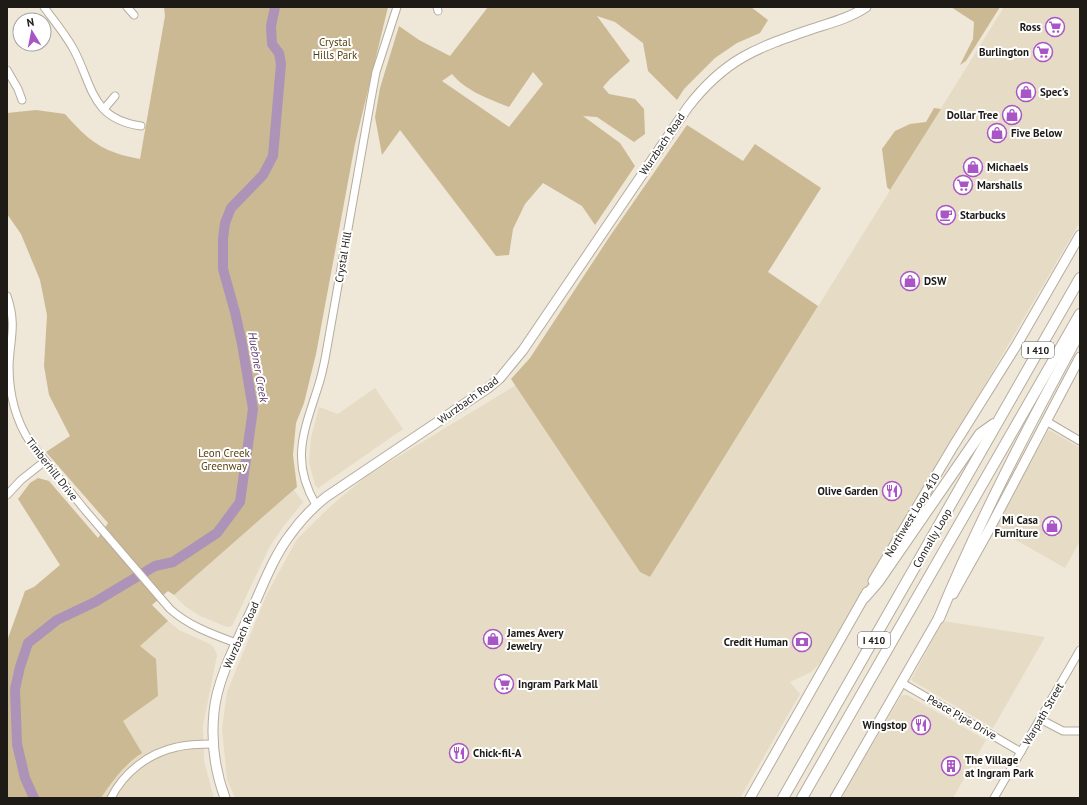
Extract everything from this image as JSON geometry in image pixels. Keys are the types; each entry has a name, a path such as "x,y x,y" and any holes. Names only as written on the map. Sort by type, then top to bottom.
{"highway":[{"name":"Connally Loop","path":"783,798 1080,278"},
{"name":"Connally Loop","path":"802,798 1080,314"},
{"path":"939,618 962,562 1080,329"},
{"path":"864,598 878,582 980,434 997,422"},
{"path":"778,798 795,777"}],"main road":[{"name":"Wurzbach Road","path":"225,798 220,784 214,744 214,710 224,674 236,643 273,563 283,545 304,518 316,505 353,478 474,398 500,378 523,350 688,107 712,79 730,64 759,47 845,17 866,7"},
{"name":"Northwest Loop 410","path":"750,798 864,598 954,445 1013,351 1080,235"},
{"path":"835,798 987,534 1080,357"}],"street":[{"path":"44,7 74,49 92,94 104,109 120,121 141,126"},
{"path":"127,7 134,16"},
{"name":"Crystal Hill","path":"316,505 310,495 303,474 302,442 325,360 376,72 396,7"},
{"path":"7,70 18,89 22,100"},
{"path":"104,109 115,96"},
{"name":"Timberhill Drive","path":"7,296 12,314 13,325 8,373 10,391 18,419 30,442 85,510 170,608 186,622 195,627 236,643"},
{"path":"1046,421 1080,441"},
{"path":"7,495 21,480 45,461"},
{"name":"Warpath Street","path":"994,798 1080,650"},
{"name":"Peace Pipe Drive","path":"902,683 1021,752"},
{"path":"1040,719 1063,731 1080,731"},
{"path":"111,798 125,777 137,766 158,753 178,746 214,744"}],"shaded area":[{"path":"1004,7 1080,7 1080,222 828,653 811,672 790,682 800,694 740,798 235,798 227,779 222,729 227,692 267,594 297,539 333,504 368,475 516,385 640,572 650,577"},
{"path":"375,388 403,429 318,488 315,485 309,462 311,438 319,407 338,414"},
{"path":"1048,431 1051,431 1080,448 1080,541 1065,568 995,528"},
{"path":"294,490 303,502 270,546 232,626 227,627 200,616 185,606 174,595"},
{"path":"152,605 179,630 210,644 214,648 217,655 203,726 204,761 214,798 53,798"},
{"path":"943,621 1045,637 993,728 911,680"},
{"path":"907,695 986,740 953,798 841,798 901,696"}],"green space":[{"path":"164,7 388,7 355,144 316,354 304,403 296,423 293,455 297,487 174,595 168,591 152,605 168,621 140,646 156,659 158,696 123,721 142,753 119,773 101,798 7,798 7,641 25,591 34,587 60,565 18,499 30,483 38,478 49,481 98,538 108,523 46,452 70,436 49,395 44,366 47,315 40,280 21,234 7,214 7,113 36,110 65,114 81,132 94,142 108,150 140,159 165,16"},
{"path":"488,7 751,7 768,20 760,33 737,43 715,58 684,89 677,100 648,71 643,43 615,22 597,16 630,61 603,87 609,94 635,99 644,109 645,134 634,142 597,117 583,116 620,143 635,166 595,225 582,206 543,183 525,204 513,229 509,255 496,256 400,130 382,155 375,117 380,88 399,26 419,40 450,56","holes":["533,72 543,84 509,127 442,81 452,74 471,90 509,107"]},
{"path":"951,7 1000,7 966,61 960,65 973,39 974,22"},
{"path":"934,108 941,109 890,190 887,187 882,149 895,131 910,124 926,122"},
{"path":"687,125 743,161 755,144 821,188 768,272 818,306 650,577 640,572 511,379 530,358 610,236"}],"waterway":[{"name":"Huebner Creek","path":"34,798 25,778 17,744 15,689 28,643 57,620 95,602 155,566 173,562 217,533 240,502 253,409 242,344 223,269 223,239 225,223 231,208 263,175 273,156 281,64 279,53 272,44 271,26 275,7"}],"place":[{"name":"Ross","path":"1055,27"},
{"name":"Burlington","path":"1043,52"},
{"name":"Spec's","path":"1026,92"},
{"name":"Dollar Tree","path":"1012,115"},
{"name":"Five Below","path":"997,133"},
{"name":"Michaels","path":"973,167"},
{"name":"Marshalls","path":"963,185"},
{"name":"Starbucks","path":"946,215"},
{"name":"DSW","path":"910,281"},
{"name":"Olive Garden","path":"892,491"},
{"name":"Mi Casa Furniture","path":"1052,526"},
{"name":"James Avery Jewelry","path":"493,639"},
{"name":"Credit Human","path":"802,642"},
{"name":"Ingram Park Mall","path":"504,684"},
{"name":"Wingstop","path":"921,725"},
{"name":"Chick-fil-A","path":"459,753"},
{"name":"The Village at Ingram Park","path":"951,766"}],"park label":[{"name":"Crystal Hills Park","path":"335,48"},
{"name":"Leon Creek Greenway","path":"224,459"}]}
